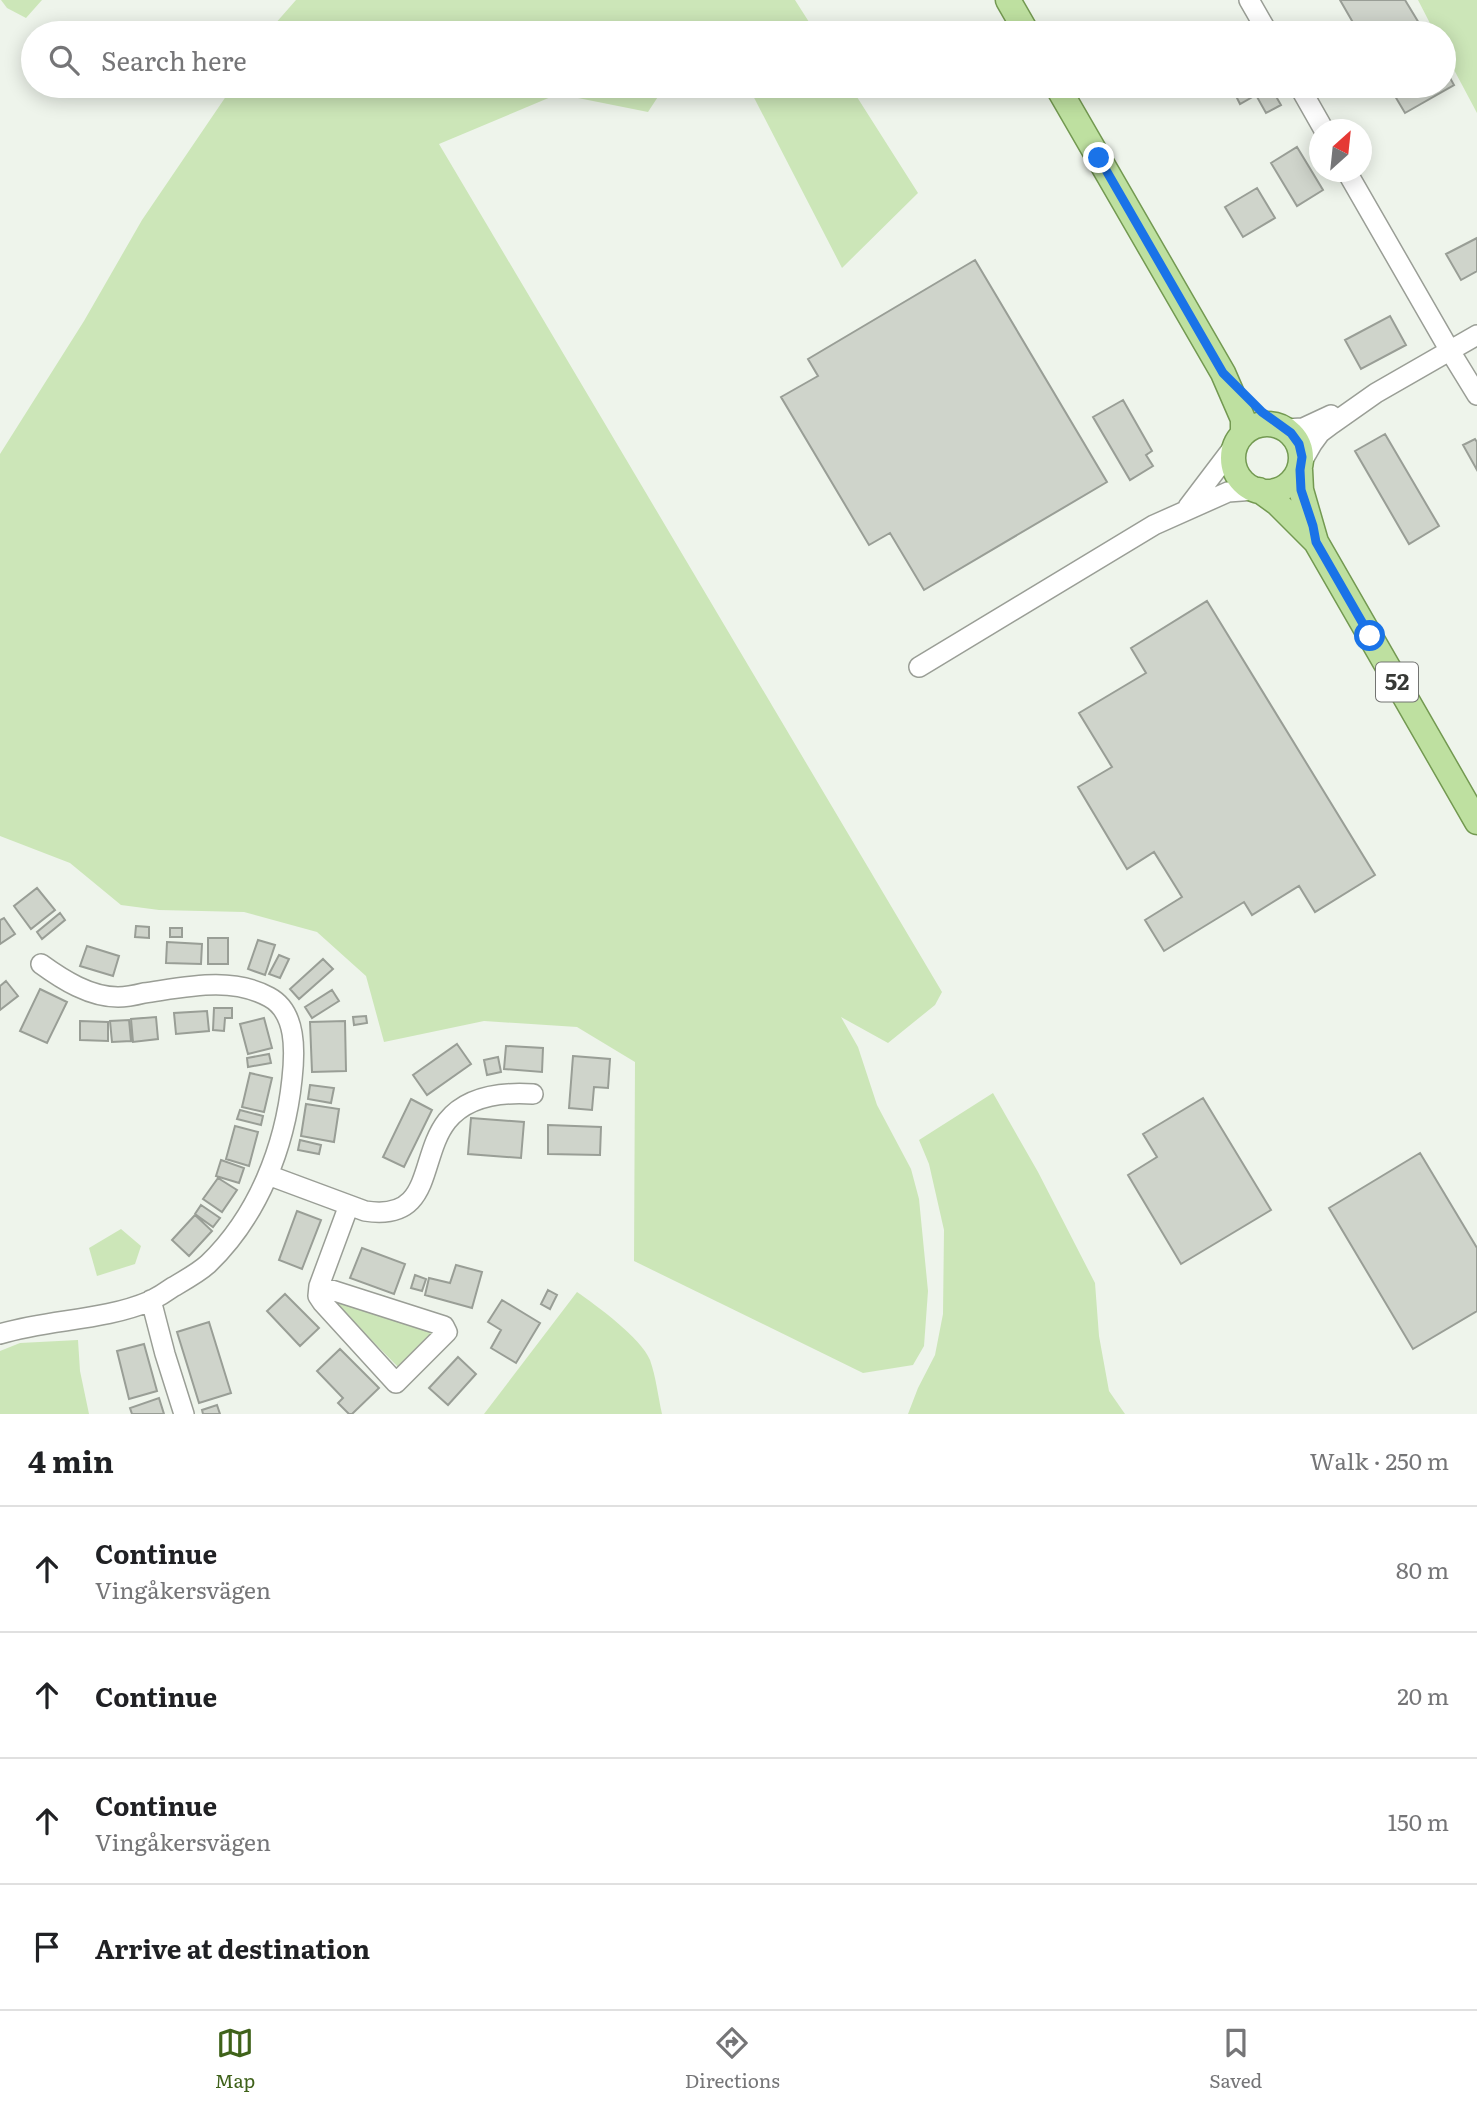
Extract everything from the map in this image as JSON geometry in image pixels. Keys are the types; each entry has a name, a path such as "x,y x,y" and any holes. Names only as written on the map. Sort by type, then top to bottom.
{"main road":[{"path":"1008,0 1020,21"},
{"name":"52","path":"1064,98 1223,373 1242,419 1233,459 1236,472 1244,483 1277,503 1316,542 1477,822"},
{"name":"52","path":"1223,373 1262,412 1291,433 1299,444 1302,457 1301,490 1316,542"},
{"path":"1239,440 1254,426 1266,424 1282,427"},
{"path":"1257,490 1268,492 1281,489 1292,481 1300,467"}],"street":[{"path":"1249,0 1261,21"},
{"path":"1306,98 1318,119"},
{"path":"1354,182 1477,395"},
{"path":"1300,467 1320,433 1376,393 1477,335"},
{"path":"1282,427 1303,428 1316,424 1348,404 1376,393"},
{"path":"1186,511 1239,440"},
{"path":"919,667 1154,525 1228,492 1257,490"},
{"path":"0,1334 151,1300 206,1266 225,1246 253,1206 268,1175 288,1109 294,1058 293,1035 285,1013 272,998 252,988 211,985 118,997 79,988 41,964"},
{"path":"268,1175 349,1205 379,1213 393,1212 407,1205 415,1196 446,1123 456,1111 478,1100 510,1092 533,1094"},
{"path":"319,1286 444,1326 447,1332 396,1383 322,1302 318,1296 319,1286 349,1205"},
{"path":"151,1300 184,1414"}],"green space":[{"path":"1,0 42,0 26,18 7,8"},
{"path":"296,0 795,0 808,21 278,21"},
{"path":"1418,0 1477,0 1477,113 1456,74 1456,21 1429,21"},
{"path":"225,98 548,98 439,144 942,992 935,1005 888,1043 841,1017 858,1047 877,1105 911,1169 919,1199 928,1291 924,1346 913,1365 863,1373 634,1261 635,1062 577,1027 484,1021 384,1042 366,976 317,932 244,912 159,910 121,905 70,863 0,836 0,454 84,321 142,220"},
{"path":"578,98 657,98 648,112"},
{"path":"754,98 858,98 918,193 842,268"},
{"path":"993,1093 1038,1172 1095,1283 1099,1336 1109,1391 1125,1414 908,1414 935,1355 943,1314 944,1230 929,1164 919,1140"},
{"path":"121,1229 141,1246 135,1264 97,1276 89,1248"},
{"path":"577,1292 618,1323 645,1351 652,1366 662,1414 484,1414"},
{"path":"333,1301 431,1331 432,1338 400,1369"},
{"path":"78,1340 80,1371 89,1414 0,1414 0,1351 20,1343"}],"building":[{"path":"1340,0 1405,0 1418,21 1352,21"},
{"path":"1237,98 1251,98 1240,104"},
{"path":"1258,98 1277,98 1281,105 1266,113"},
{"path":"1396,98 1431,98 1405,113"},
{"path":"1297,147 1309,167 1309,182 1318,182 1323,190 1297,206 1271,163"},
{"path":"1257,188 1275,218 1243,237 1225,207"},
{"path":"1477,238 1477,271 1461,280 1446,254"},
{"path":"975,260 1107,482 924,590 890,533 869,545 781,397 818,376 808,359"},
{"path":"1390,316 1406,345 1361,369 1345,340"},
{"path":"1123,400 1152,451 1146,455 1153,466 1130,480 1093,417"},
{"path":"1385,434 1439,526 1409,544 1355,451"},
{"path":"1475,439 1477,442 1477,470 1463,445"},
{"path":"1207,601 1375,875 1315,912 1299,886 1252,915 1244,902 1164,951 1145,920 1182,897 1154,852 1127,869 1078,787 1112,767 1079,713 1146,673 1131,648"},
{"path":"37,888 55,910 31,929 14,906"},
{"path":"60,913 65,920 42,939 37,932"},
{"path":"4,918 15,934 0,944 0,920"},
{"path":"136,926 149,927 149,938 135,937"},
{"path":"170,928 182,928 182,937 170,937"},
{"path":"208,938 228,938 228,964 208,964"},
{"path":"258,940 275,945 265,975 248,969"},
{"path":"167,942 202,944 201,964 166,963"},
{"path":"87,946 119,956 113,976 80,966"},
{"path":"279,955 289,959 280,978 269,974"},
{"path":"323,959 333,969 299,999 290,989"},
{"path":"6,981 18,996 0,1010 0,986"},
{"path":"40,989 67,1002 47,1043 20,1031"},
{"path":"332,990 339,1001 312,1018 305,1007"},
{"path":"214,1008 232,1008 232,1018 225,1018 224,1031 213,1030"},
{"path":"207,1011 209,1031 176,1034 174,1013"},
{"path":"366,1016 367,1023 354,1025 353,1017"},
{"path":"156,1017 158,1039 133,1042 131,1019"},
{"path":"264,1018 272,1048 248,1054 240,1024"},
{"path":"129,1020 131,1041 112,1042 110,1021"},
{"path":"80,1021 108,1022 108,1041 80,1040"},
{"path":"345,1021 346,1071 312,1072 310,1022"},
{"path":"457,1044 471,1064 427,1095 413,1075"},
{"path":"506,1046 543,1048 542,1072 504,1069"},
{"path":"269,1054 271,1063 248,1067 247,1058"},
{"path":"573,1056 610,1059 608,1088 594,1087 592,1110 569,1108"},
{"path":"498,1057 501,1072 487,1075 484,1060"},
{"path":"250,1073 272,1078 264,1112 242,1107"},
{"path":"310,1085 334,1088 331,1103 308,1099"},
{"path":"1203,1098 1271,1210 1181,1264 1128,1175 1157,1157 1143,1134"},
{"path":"411,1099 432,1110 404,1167 383,1157"},
{"path":"306,1104 339,1109 334,1142 301,1136"},
{"path":"240,1110 263,1116 261,1125 237,1119"},
{"path":"471,1118 524,1122 521,1158 468,1154"},
{"path":"548,1125 601,1127 600,1155 548,1154"},
{"path":"235,1126 258,1132 249,1166 226,1159"},
{"path":"300,1140 321,1145 319,1154 298,1150"},
{"path":"1420,1153 1477,1248 1477,1311 1413,1349 1329,1208"},
{"path":"221,1160 244,1168 239,1183 216,1176"},
{"path":"218,1178 237,1190 222,1212 203,1199"},
{"path":"201,1205 220,1218 213,1227 195,1214"},
{"path":"297,1211 321,1220 302,1269 279,1260"},
{"path":"195,1215 212,1231 189,1256 172,1240"},
{"path":"362,1248 405,1264 394,1294 350,1278"},
{"path":"456,1265 482,1272 472,1308 425,1295 429,1278 450,1283"},
{"path":"415,1275 426,1279 422,1291 411,1288"},
{"path":"548,1290 557,1295 550,1309 541,1304"},
{"path":"285,1294 319,1328 300,1346 267,1311"},
{"path":"502,1300 540,1323 516,1363 491,1348 501,1330 488,1322"},
{"path":"209,1322 231,1393 199,1403 177,1332"},
{"path":"144,1344 157,1391 129,1399 117,1351"},
{"path":"340,1349 379,1388 352,1414 338,1403 343,1398 317,1371"},
{"path":"458,1357 476,1374 448,1405 429,1388"},
{"path":"159,1398 164,1414 132,1414 130,1408"},
{"path":"217,1405 220,1414 203,1414 202,1410"}],"route":[{"path":"1099,158 1223,373 1262,412 1291,433 1299,444 1302,457 1301,490 1316,542 1370,636"}]}
